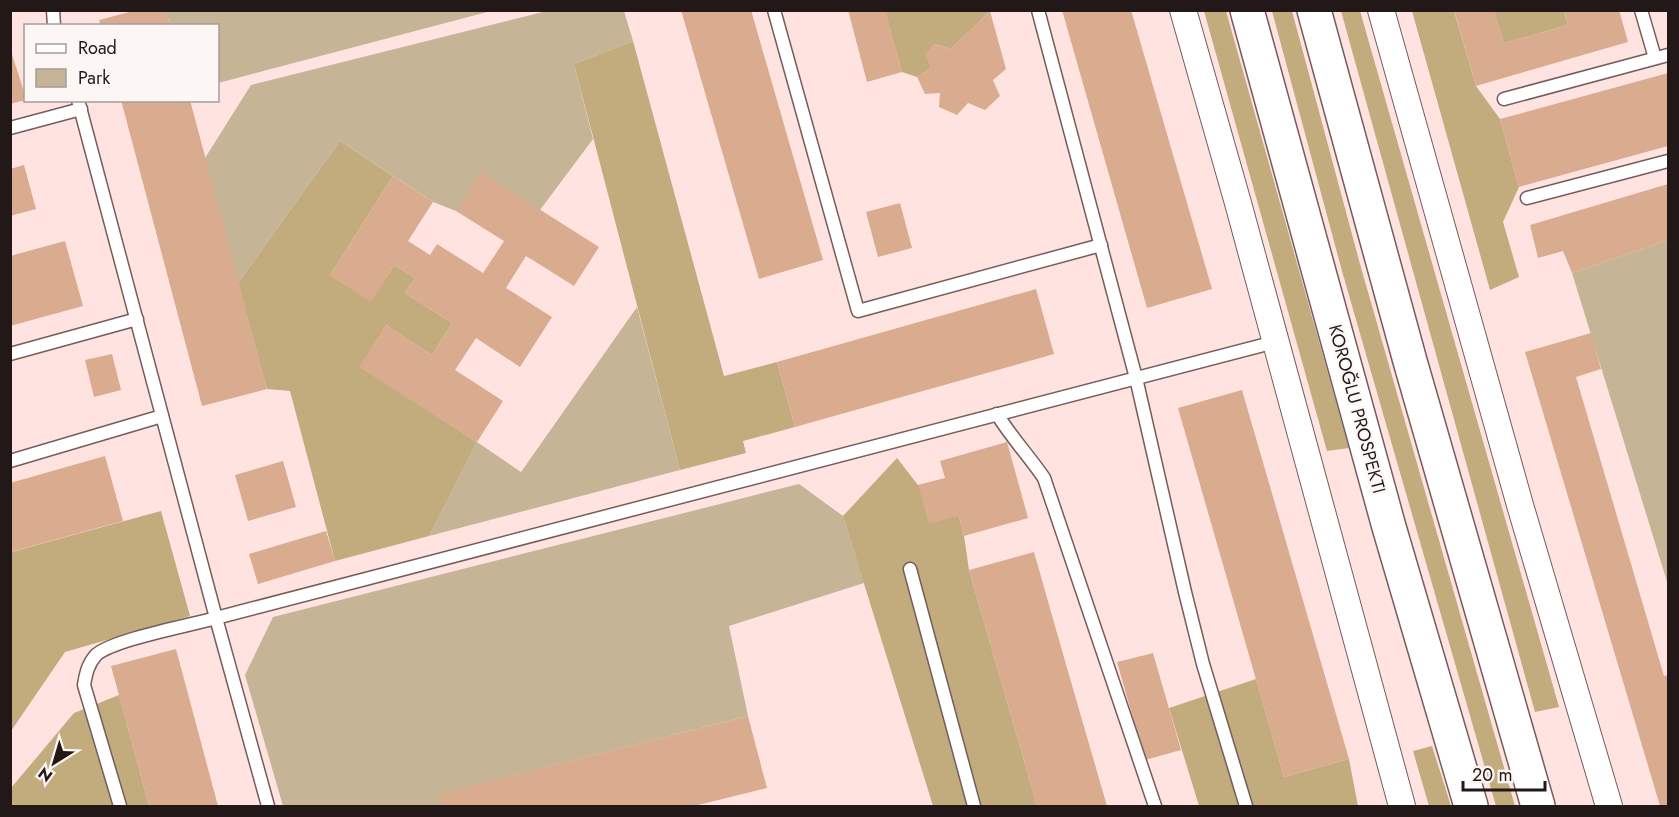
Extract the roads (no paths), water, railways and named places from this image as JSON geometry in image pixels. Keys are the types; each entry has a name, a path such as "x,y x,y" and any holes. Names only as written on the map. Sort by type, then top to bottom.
{"main road":[{"name":"KOROĞLU PROSPEKTI","path":"1247,10 1389,527 1471,807"},
{"path":"1314,10 1410,361 1538,807"}],"street":[{"path":"1183,10 1238,202 1402,807"},
{"path":"1381,10 1514,482 1609,807"}],"lane":[{"path":"774,10 858,311 1101,245"},
{"path":"1038,10 1136,378 1200,654 1246,807"},
{"path":"1641,10 1655,58"},
{"path":"1504,99 1668,55"},
{"path":"10,129 80,105 268,807"},
{"path":"1527,198 1668,161"},
{"path":"10,354 137,319"},
{"path":"120,807 84,685 88,666 98,654 118,643 1275,342"},
{"path":"997,414 1044,478 1155,807"},
{"path":"10,461 162,416"},
{"path":"910,569 974,807"}]}
